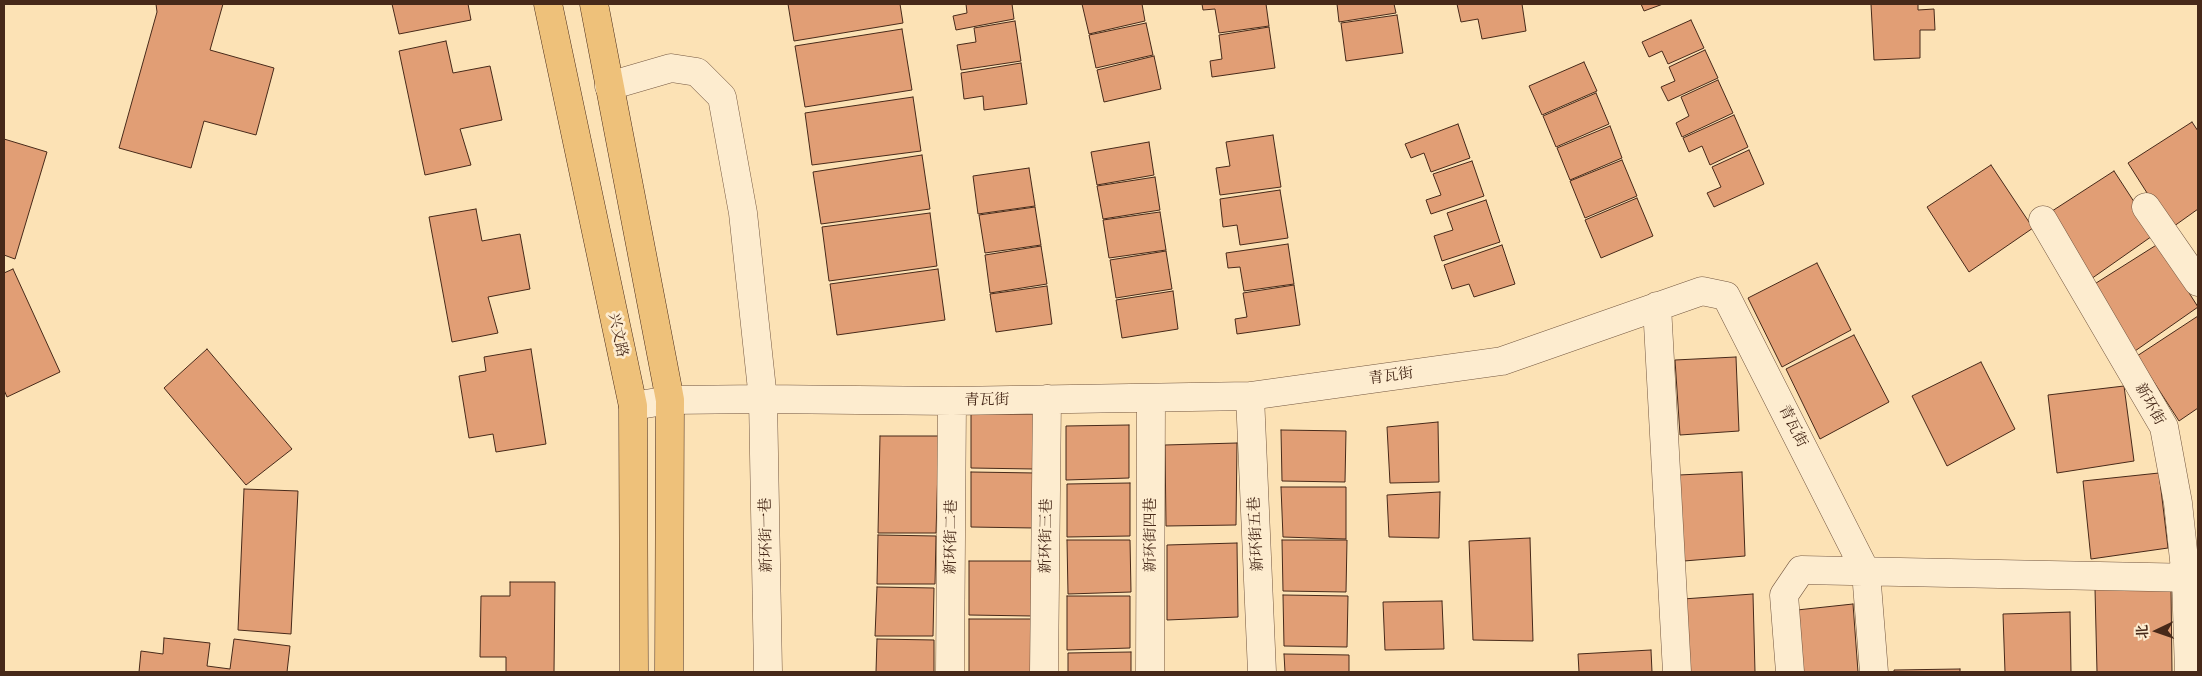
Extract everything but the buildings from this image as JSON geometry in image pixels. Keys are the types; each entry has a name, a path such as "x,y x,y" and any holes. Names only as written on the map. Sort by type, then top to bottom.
{"main road":[{"name":"兴文路","path":"548,4 633,406 634,672"},
{"path":"594,4 670,400 669,672"}],"street":[{"name":"新环街一巷","path":"609,86 672,68 697,72 722,96 743,213 763,398 768,672"},
{"path":"2146,207 2198,282"},
{"name":"新环街","path":"2043,220 2164,427 2192,578 2188,672"},
{"name":"青瓦街","path":"633,406 670,400 763,398 952,401 1250,396 1502,361 1702,291 1726,296 1866,572 1874,672"},
{"path":"1657,306 1677,672"},
{"name":"新环街五巷","path":"1250,396 1262,672"},
{"name":"新环街四巷","path":"1150,672 1151,398"},
{"name":"新环街三巷","path":"1044,672 1048,399"},
{"name":"新环街二巷","path":"950,672 952,401"},
{"path":"1790,672 1784,594 1801,570 2192,578"}]}
